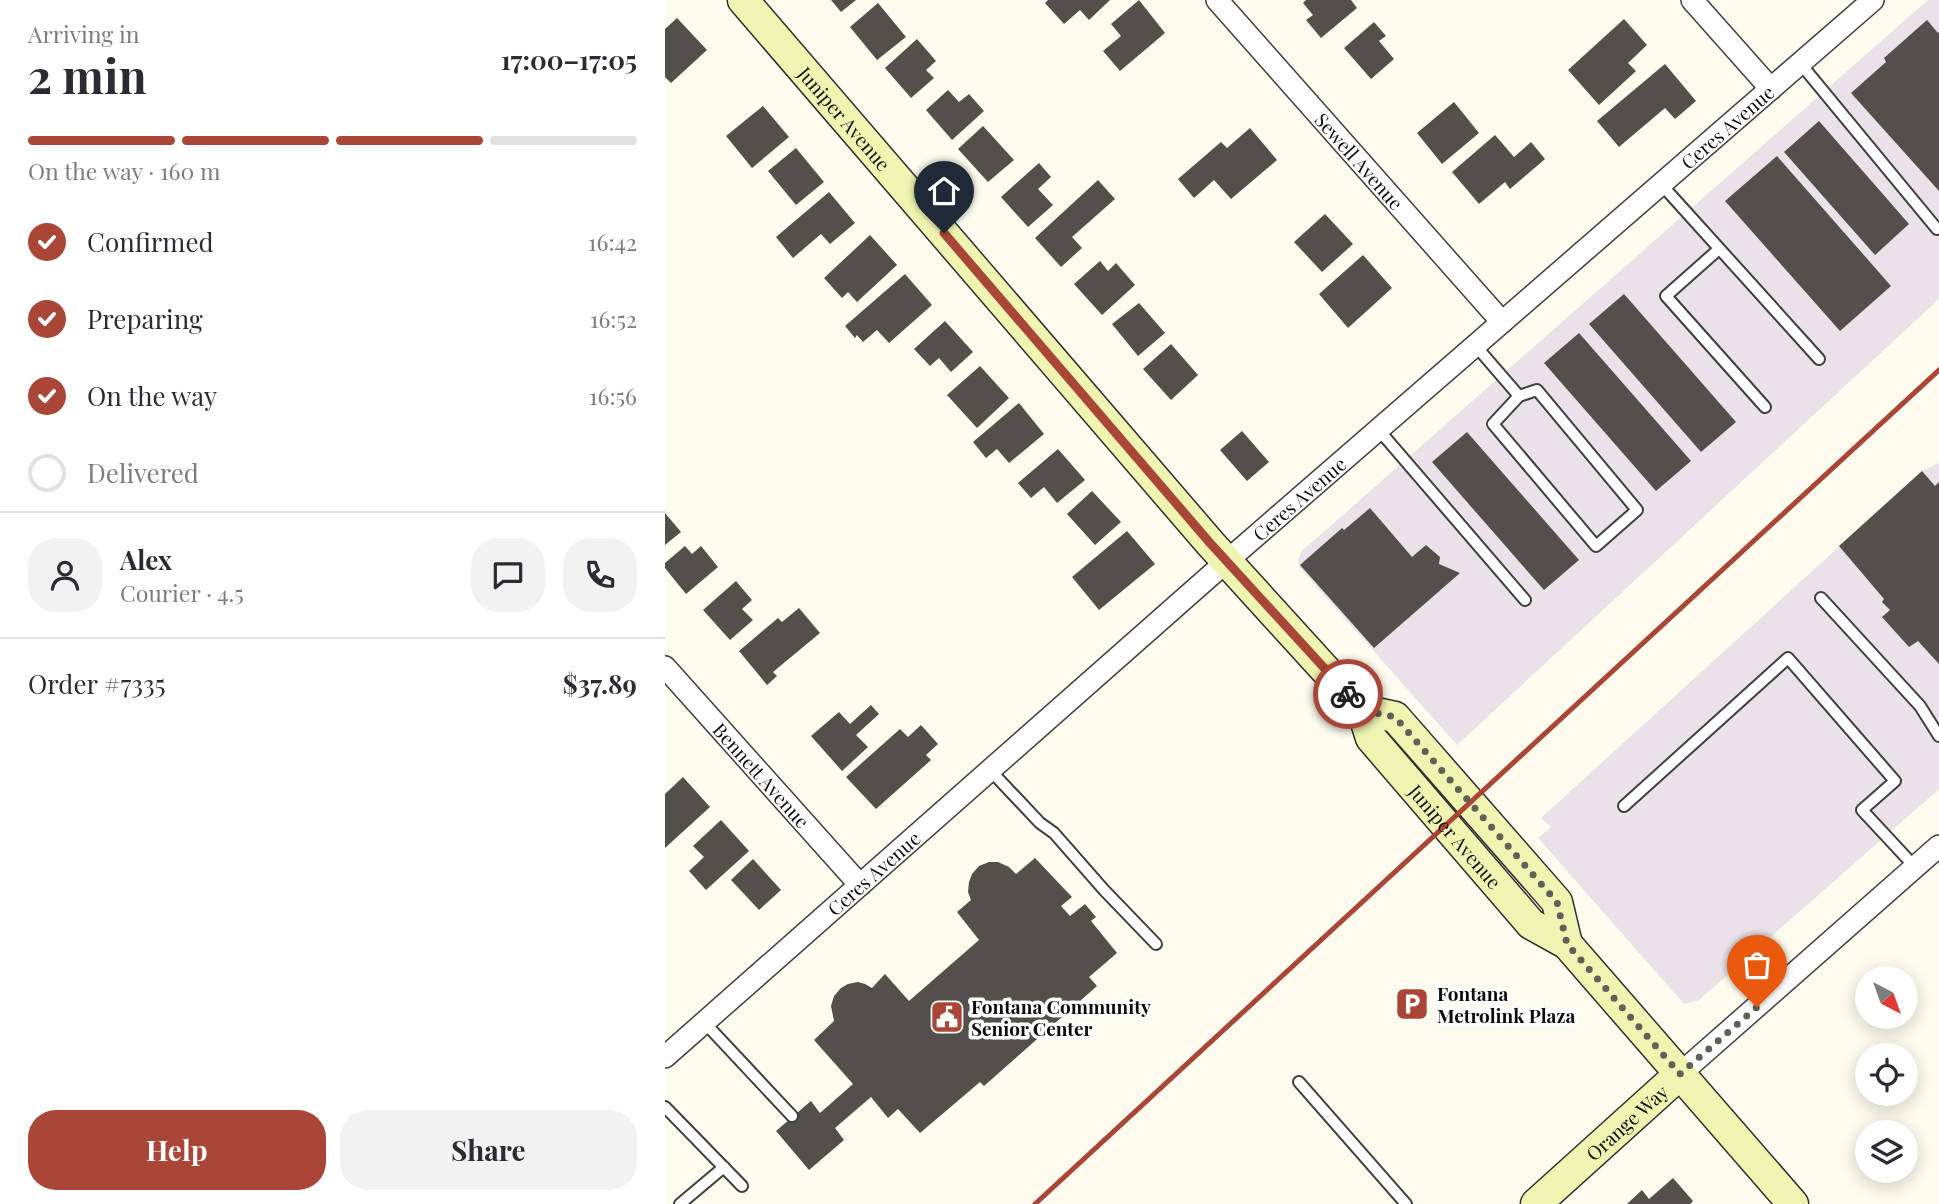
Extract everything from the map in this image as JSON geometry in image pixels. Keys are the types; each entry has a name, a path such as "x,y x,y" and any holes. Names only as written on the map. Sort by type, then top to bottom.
{"street":[{"name":"Juniper Avenue","path":"744,0 1227,561 1362,710 1371,738 1531,924 1567,944 1793,1204"},
{"name":"Sewell Avenue","path":"1217,0 1502,322"},
{"path":"1692,0 1771,89"},
{"name":"Ceres Avenue","path":"665,1057 1227,561 1873,0"},
{"name":"Bennett Avenue","path":"665,667 860,885"},
{"name":"Orange Way","path":"1536,1204 1939,846"}],"lane":[{"path":"1800,64 1937,229"},
{"path":"1661,184 1819,359"},
{"path":"1719,249 1667,296 1765,407"},
{"path":"1475,345 1519,396"},
{"path":"1537,390 1637,510 1596,546 1493,424 1519,396 1537,390"},
{"path":"1378,429 1525,600"},
{"path":"1821,598 1920,706 1939,736"},
{"path":"1624,806 1788,658 1895,781 1862,810 1915,867"},
{"path":"989,771 1040,823 1054,833 1156,944"},
{"path":"704,1022 792,1116"},
{"path":"1299,1082 1406,1204"},
{"path":"665,1107 742,1185"},
{"path":"680,1204 724,1167"}],"shaded area":[{"path":"1928,0 1939,0 1939,299 1457,745 1300,568 1298,560 1302,551"},
{"path":"1939,463 1939,789 1699,1000 1684,1004 1538,838 1551,827 1541,818 1921,472"}],"building":[{"path":"831,0 856,0 841,12"},
{"path":"1048,0 1110,0 1089,20 1080,10 1064,24 1045,3"},
{"path":"1139,0 1165,33 1120,71 1103,51 1121,36 1111,24"},
{"path":"1306,0 1351,0 1357,8 1321,38 1306,20 1313,15 1303,3"},
{"path":"878,3 906,37 877,60 850,27"},
{"path":"677,18 707,50 671,83 665,77 665,29"},
{"path":"1624,19 1647,45 1628,63 1636,71 1599,105 1568,70"},
{"path":"1927,20 1939,32 1939,191 1851,93 1886,62 1884,58"},
{"path":"1374,22 1386,36 1379,41 1394,59 1371,79 1344,48"},
{"path":"917,39 936,61 926,70 934,78 911,98 885,68"},
{"path":"1665,64 1696,101 1675,119 1665,108 1619,147 1597,121"},
{"path":"948,90 959,102 969,94 984,111 952,140 926,110"},
{"path":"1454,102 1479,133 1442,164 1417,133"},
{"path":"763,106 789,137 752,168 726,136"},
{"path":"1819,121 1909,224 1875,255 1784,152"},
{"path":"983,126 1014,160 988,182 958,149"},
{"path":"1250,128 1277,160 1231,199 1214,180 1194,198 1178,179 1221,142 1227,148"},
{"path":"1495,135 1514,157 1531,142 1545,159 1510,189 1505,182 1479,204 1452,172"},
{"path":"796,148 824,182 796,205 768,171"},
{"path":"1777,156 1891,286 1840,331 1725,201"},
{"path":"1039,163 1051,177 1038,189 1053,205 1028,227 1001,197"},
{"path":"1098,180 1115,199 1072,237 1082,248 1061,267 1035,238"},
{"path":"829,192 855,223 830,244 821,234 793,258 776,237"},
{"path":"1325,214 1353,244 1322,272 1294,242"},
{"path":"870,235 897,265 857,302 848,292 842,298 824,278"},
{"path":"1363,255 1392,288 1348,328 1319,294"},
{"path":"1100,261 1108,271 1116,263 1135,285 1102,315 1074,284"},
{"path":"905,274 932,305 889,343 877,330 863,342 857,335 855,338 845,326"},
{"path":"1624,294 1736,422 1701,452 1589,324"},
{"path":"1139,303 1165,333 1138,356 1112,324"},
{"path":"945,321 973,352 951,372 939,358 930,366 914,349"},
{"path":"1579,333 1691,461 1656,491 1544,363"},
{"path":"1171,344 1198,375 1171,400 1143,369"},
{"path":"980,366 1009,398 977,428 947,395"},
{"path":"1019,403 1044,434 1009,463 997,449 986,458 973,442"},
{"path":"1242,431 1269,462 1247,481 1220,450"},
{"path":"1467,432 1579,560 1544,590 1432,462"},
{"path":"1058,449 1085,480 1057,503 1044,487 1031,498 1018,483"},
{"path":"1922,471 1935,486 1939,482 1939,664 1918,641 1909,647 1882,617 1890,610 1882,602 1884,599 1839,546"},
{"path":"1092,491 1121,522 1095,545 1067,514"},
{"path":"1370,508 1412,557 1426,545 1440,557 1439,564 1460,573 1374,648 1300,565 1342,528 1344,530"},
{"path":"665,513 681,532 665,545"},
{"path":"1127,531 1155,564 1099,610 1072,577"},
{"path":"685,546 692,554 701,546 718,567 686,594 665,568 665,563"},
{"path":"736,581 752,600 742,609 753,620 730,640 703,610"},
{"path":"799,608 820,633 773,672 777,676 767,685 739,651 778,618 782,622"},
{"path":"871,705 879,714 856,735 868,747 842,771 811,736 839,712 850,724"},
{"path":"921,725 938,744 926,755 931,760 876,809 846,777 900,729 908,737"},
{"path":"683,777 710,807 665,848 665,794"},
{"path":"721,820 749,851 706,890 689,871 704,857 693,846"},
{"name":"Fontana Community Senior Center","path":"1035,858 1072,897 1061,906 1070,916 1085,904 1096,917 1091,921 1117,953 1089,977 1097,986 984,1086 980,1082 920,1133 898,1109 888,1118 871,1097 835,1128 844,1140 809,1170 776,1131 811,1101 820,1113 853,1084 814,1040 834,1021 831,1006 834,996 848,984 858,982 872,988 885,974 909,1001 979,940 957,912 971,900 969,882 979,866 998,862 1016,874"},
{"path":"753,859 781,890 759,910 731,880"},
{"path":"1673,1178 1693,1201 1690,1204 1627,1204 1642,1190 1649,1199"}],"railway":[{"path":"1035,1204 1939,370"}],"way so far":[{"path":"1348,694 1362,710 1395,717 1529,869 1557,902 1567,944 1680,1074 1757,1007"}],"place":[{"name":"Fontana Metrolink Plaza","path":"1412,1004"},
{"name":"Fontana Community Senior Center","path":"947,1017"}],"route":[{"path":"944,233 1210,543 1348,694"}]}
